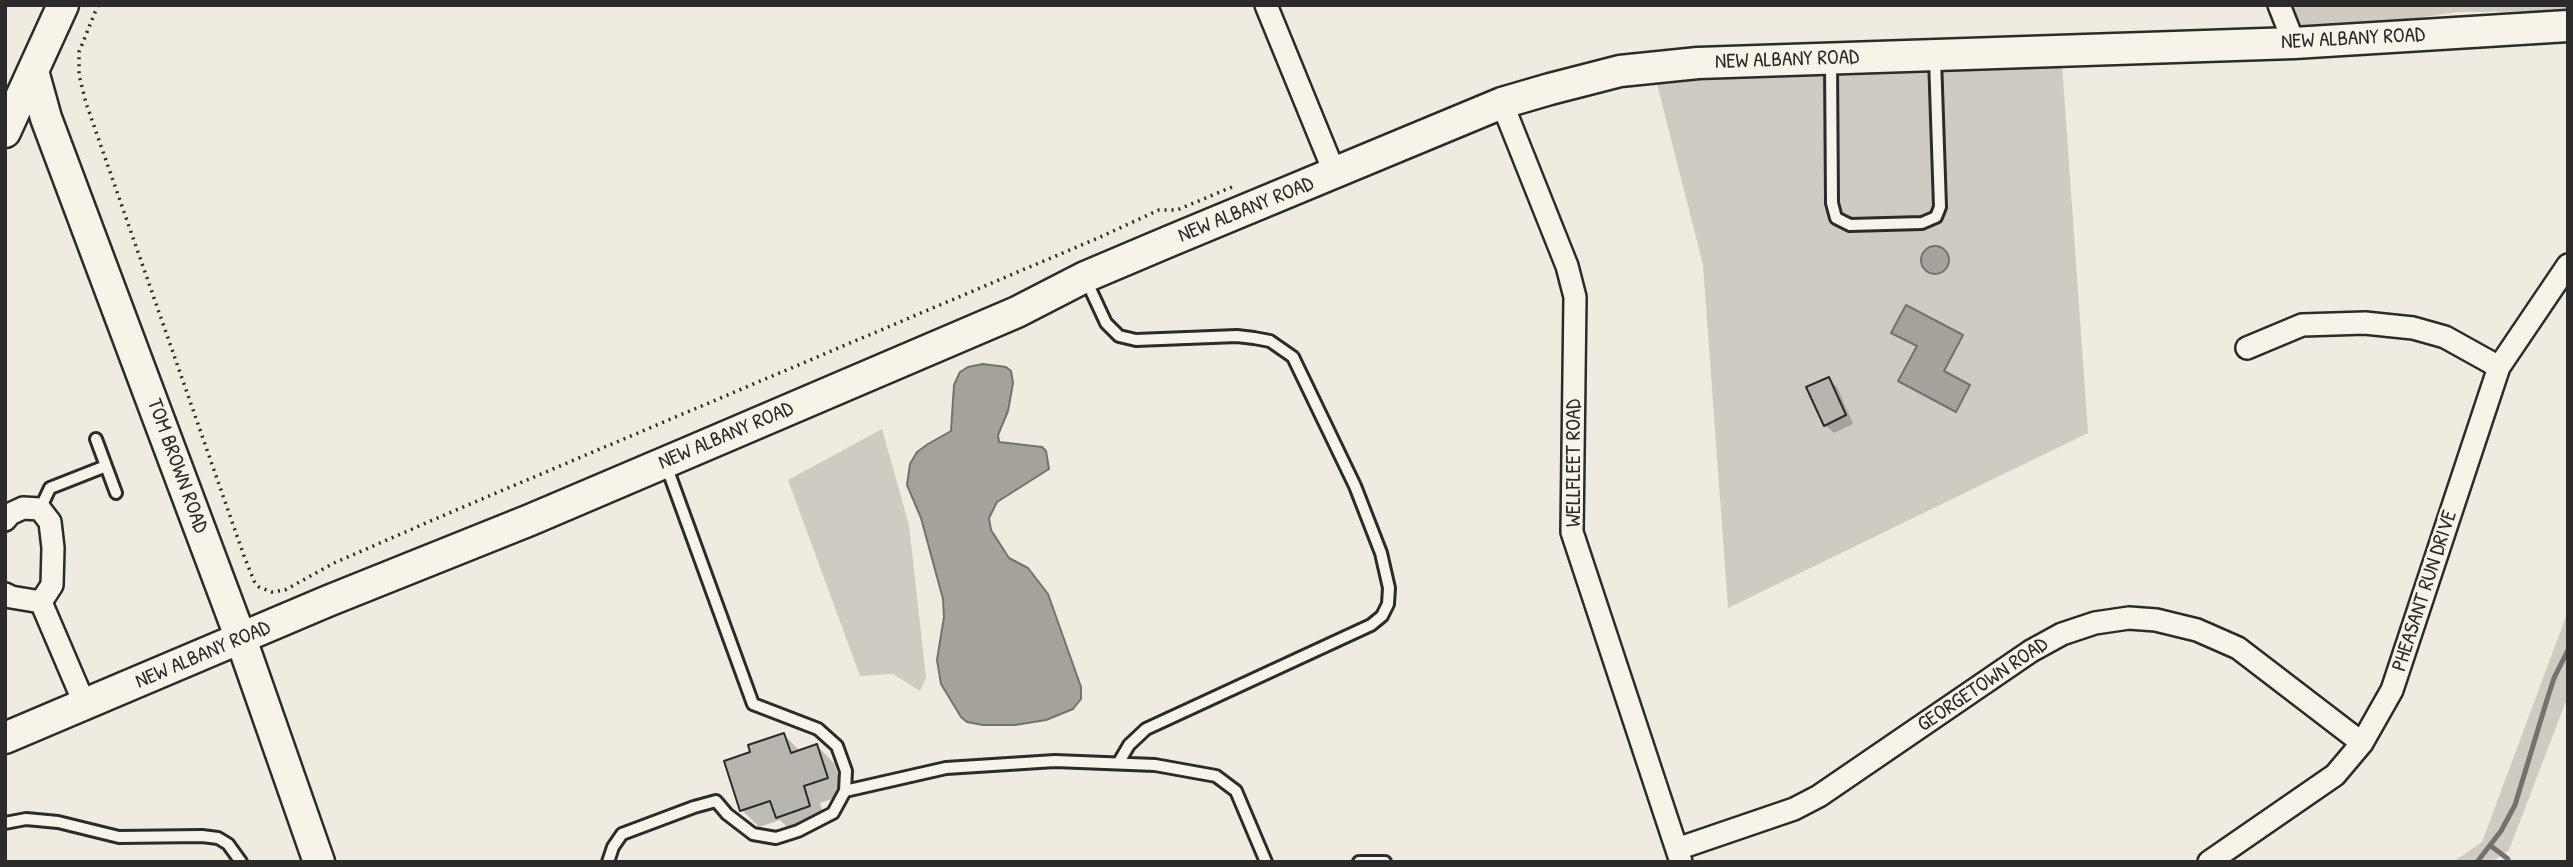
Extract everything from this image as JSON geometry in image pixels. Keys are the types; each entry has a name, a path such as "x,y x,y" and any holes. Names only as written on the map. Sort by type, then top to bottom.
{"street":[{"path":"5,132 63,5"},
{"path":"2279,5 2294,43"},
{"path":"1274,8 1335,174"},
{"name":"NEW ALBANY ROAD","path":"5,738 328,601 530,520 1017,312 1085,278 1502,103 1619,71 1698,63 2294,43 2568,26"},
{"name":"TOM BROWN ROAD","path":"33,71 47,118 242,639 318,862"},
{"name":"WELLFLEET ROAD","path":"1502,103 1567,266 1575,297 1572,532 1679,855"},
{"name":"PHEASANT RUN DRIVE","path":"2209,862 2335,775 2362,743 2392,690 2499,367 2568,265"},
{"path":"2247,348 2302,326 2365,323 2413,328 2445,337 2499,367"},
{"path":"7,512 23,508 40,509 50,522 53,548 52,585 41,602"},
{"path":"5,594 41,602"},
{"path":"41,602 85,705"},
{"name":"GEORGETOWN ROAD","path":"1679,855 1794,809 1819,796 2031,651 2062,634 2095,623 2129,618 2156,620 2197,630 2227,643 2238,648 2362,743"}],"lane":[{"path":"1831,58 1832,204 1836,218 1850,225 1922,223 1936,217 1940,207 1935,55"},
{"path":"1085,278 1106,323 1119,336 1136,340 1254,338 1282,347 1293,357 1355,486 1384,562 1389,588 1388,604 1382,615 1371,625 1146,729 1129,745 1119,762"},
{"path":"96,439 116,494"},
{"path":"608,862 613,847 622,834 694,807 716,801 727,814 753,834 776,838 798,831 833,813 845,791 846,771 837,746 818,729 754,704 664,463"},
{"path":"40,509 50,488 106,466"},
{"path":"845,791 946,768 1055,761 1155,765 1216,776 1236,791 1266,862"},
{"path":"5,822 58,822 119,837 218,838 228,844 241,862"},
{"path":"1359,862 1385,862"}],"path":[{"path":"98,5 79,52 79,75 86,103 244,556 254,581 259,587 272,592 285,590 334,563 449,513 1159,210 1177,209 1237,185"}],"shaded area":[{"path":"2285,5 2568,5 2568,11 2458,12 2296,36"},
{"path":"2062,64 2088,433 1728,608 1703,265 1656,80"},
{"path":"1935,246 1945,250 1949,260 1945,270 1935,274 1925,270 1921,260 1925,250"},
{"path":"1906,305 1963,335 1944,371 1970,385 1956,412 1898,381 1917,346 1891,333"},
{"path":"983,364 1006,367 1011,371 1013,383 1008,411 998,435 999,442 1042,447 1046,451 1049,469 997,502 989,518 991,530 1009,558 1028,568 1048,594 1081,687 1081,699 1073,709 1046,720 1015,725 967,722 961,717 941,684 937,660 944,617 943,599 921,518 907,485 910,464 917,452 951,431 954,385 960,372"},
{"path":"882,429 909,525 926,678 920,691 893,674 860,676 788,480"},
{"path":"2568,611 2568,696 2509,850 2492,862 2453,862 2482,842"}],"building":[{"path":"1829,377 1846,415 1824,426 1806,387"},
{"path":"784,733 791,753 817,744 828,778 804,786 810,806 776,818 770,801 740,811 724,761 750,752 748,745"}],"waterway":[{"path":"2477,862 2501,831 2515,805 2554,678 2568,650"},
{"path":"2491,846 2508,859"}]}
